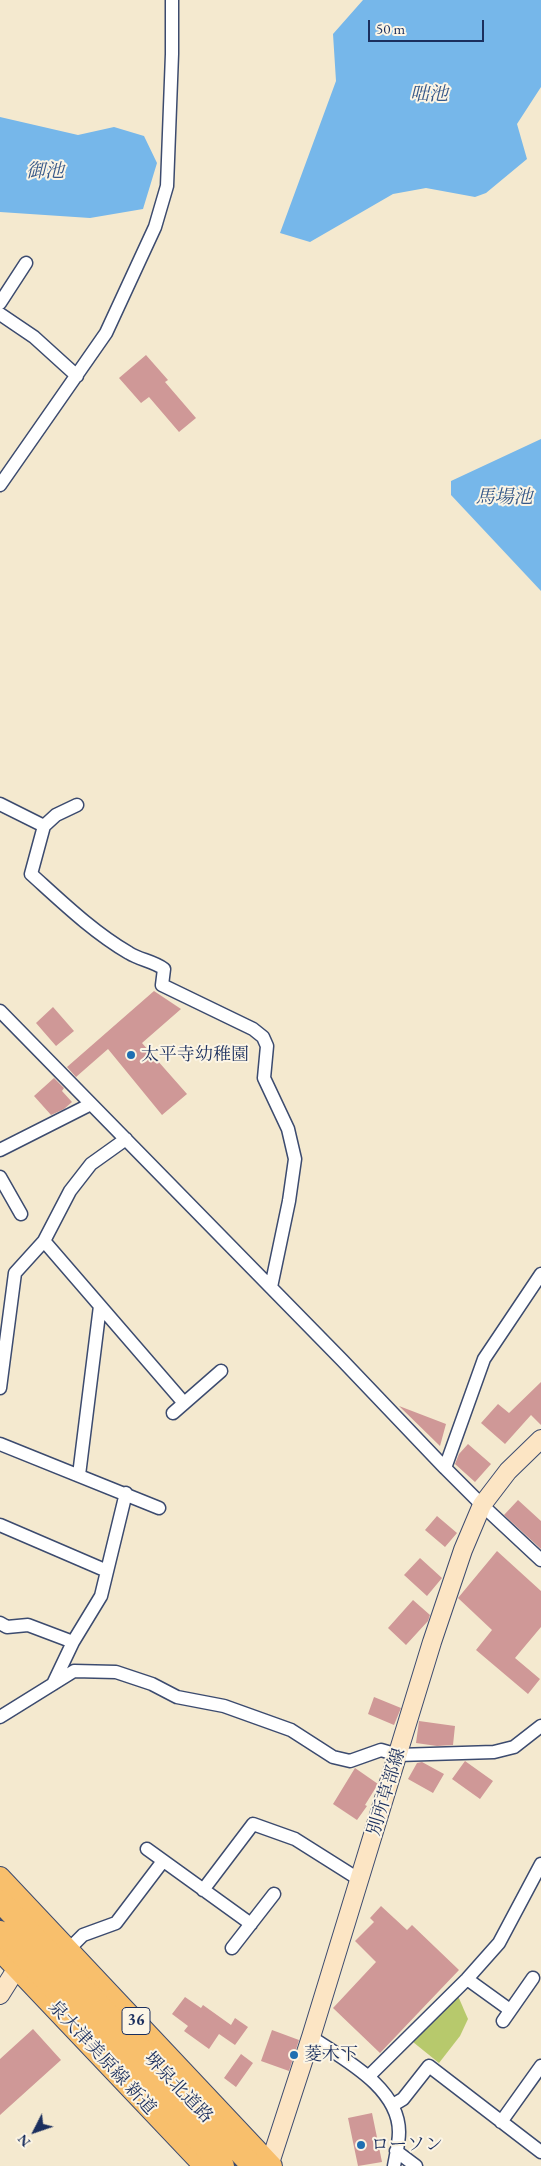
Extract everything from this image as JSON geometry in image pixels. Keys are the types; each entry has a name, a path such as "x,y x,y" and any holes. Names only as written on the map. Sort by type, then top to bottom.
{"highway":[{"name":"堺泉北道路","path":"0,1901 266,2165"},
{"name":"堺泉北道路","path":"0,1932 223,2166"}],"main road":[{"name":"別所草部線","path":"266,2165 311,2037 432,1642 463,1550 482,1505 508,1471 541,1438"},
{"name":"36","path":"0,1877 266,2165"},
{"name":"泉大津美原線 新道","path":"0,1951 204,2166"},
{"path":"0,1995 17,1968"}],"street":[{"path":"0,485 106,333 155,227 166,186 172,54 172,0"},
{"path":"0,303 26,263"},
{"path":"0,314 34,337 77,376"},
{"path":"0,804 44,826"},
{"path":"77,804 56,815 44,826 31,874 101,935 131,955 154,962 164,969 162,985 253,1029 263,1037 267,1046 264,1078 288,1129 295,1159 289,1201 271,1287"},
{"path":"0,1011 271,1287 445,1468 541,1560"},
{"path":"0,1150 91,1104"},
{"path":"0,1388 15,1273 44,1240 70,1191 91,1164 126,1139"},
{"path":"0,1177 20,1214"},
{"path":"44,1240 184,1403"},
{"path":"445,1468 484,1359 541,1274"},
{"path":"80,1475 100,1306"},
{"path":"173,1412 221,1371"},
{"path":"0,1444 126,1493 159,1508"},
{"path":"53,1684 74,1642 101,1596 126,1493"},
{"path":"0,1525 107,1571"},
{"path":"0,1623 7,1627 28,1626 74,1642"},
{"path":"0,1717 74,1671 116,1672 152,1684 177,1697 224,1706 291,1730 333,1758 350,1761 381,1750 398,1755 494,1752 514,1747 541,1726"},
{"path":"203,1890 253,1824 295,1839 360,1880"},
{"path":"147,1849 251,1924"},
{"path":"69,1950 83,1935 116,1923 163,1861"},
{"path":"369,2076 467,1979 499,1943 540,1866"},
{"path":"232,1948 274,1894"},
{"path":"503,2021 533,1978"},
{"path":"467,1979 510,2010"},
{"path":"311,2037 369,2076 393,2105 399,2131 394,2166"},
{"path":"393,2105 403,2098 429,2066 541,2152"},
{"path":"501,2122 541,2066"},
{"path":"396,2151 416,2166"}],"green space":[{"path":"458,1996 468,2019 460,2036 439,2063 413,2042"}],"water":[{"name":"咄池","path":"363,0 541,0 541,87 517,124 527,159 486,193 475,197 426,188 393,194 310,242 280,233 336,81 333,34"},
{"name":"御池","path":"0,117 78,135 114,127 144,136 157,163 143,209 90,218 0,212"},
{"name":"馬場池","path":"541,439 541,591 451,495 451,481"}],"building":[{"path":"146,355 168,380 165,382 196,418 179,432 149,397 141,403 119,378"},
{"path":"154,991 181,1009 142,1043 187,1094 162,1115 108,1049 76,1077 67,1067"},
{"path":"53,1007 74,1031 56,1046 36,1023"},
{"path":"54,1078 64,1088 62,1091 72,1102 64,1109 51,1115 34,1096"},
{"path":"541,1382 541,1425 531,1415 505,1444 481,1423 498,1404 509,1413"},
{"path":"399,1406 446,1424 440,1446"},
{"path":"468,1444 491,1464 475,1482 455,1464 459,1454"},
{"path":"518,1500 541,1521 541,1549 504,1515"},
{"path":"437,1516 457,1533 445,1547 425,1530"},
{"path":"497,1551 541,1591 541,1627 515,1658 540,1679 528,1694 476,1650 492,1630 458,1598"},
{"path":"420,1558 442,1578 427,1596 404,1575"},
{"path":"413,1600 430,1615 428,1621 406,1645 388,1628"},
{"path":"374,1697 401,1708 394,1725 368,1714"},
{"path":"419,1721 455,1726 453,1745 437,1746 416,1743"},
{"path":"465,1761 493,1781 480,1799 452,1779"},
{"path":"422,1762 444,1774 433,1793 408,1779 417,1763"},
{"path":"355,1768 378,1784 365,1805 367,1806 357,1820 333,1804"},
{"path":"381,1906 407,1930 412,1925 459,1970 380,2053 333,2008 376,1962 355,1941 374,1922 370,1918"},
{"path":"185,1997 201,2008 203,2005 231,2025 235,2018 248,2027 235,2045 219,2034 209,2049 184,2031 188,2026 172,2014"},
{"path":"33,2029 61,2060 0,2115 0,2059"},
{"path":"272,2030 299,2040 289,2071 261,2061"},
{"path":"241,2054 253,2063 236,2087 224,2078"},
{"path":"372,2113 382,2162 358,2166 348,2118"}],"place":[{"name":"太平寺幼稚園","path":"131,1055"},
{"name":"菱木下","path":"294,2055"},
{"name":"ローソン","path":"361,2145"}]}
